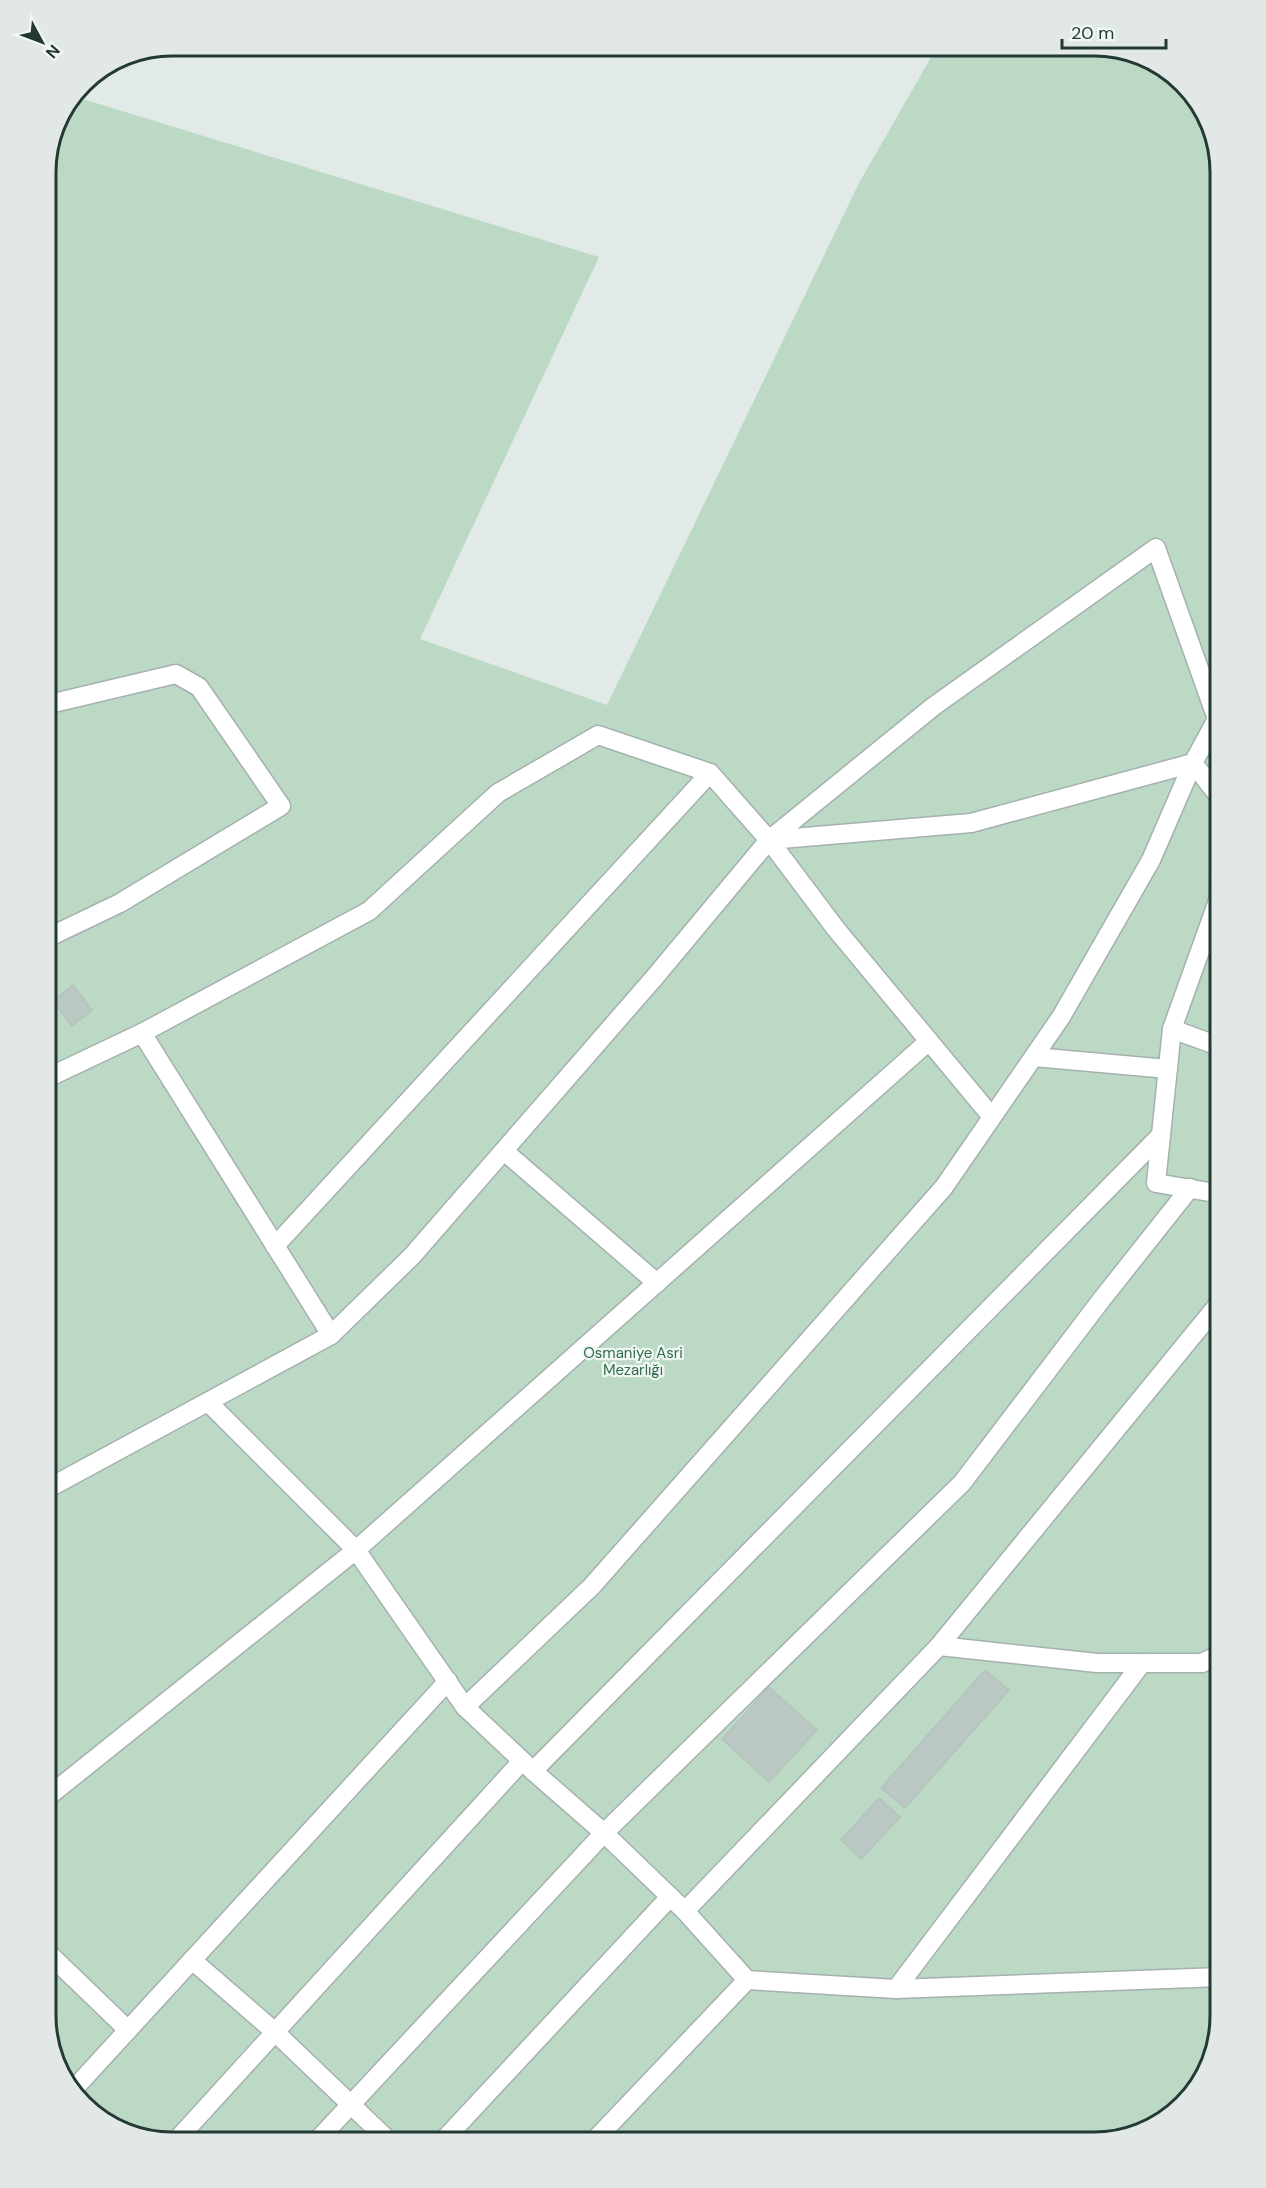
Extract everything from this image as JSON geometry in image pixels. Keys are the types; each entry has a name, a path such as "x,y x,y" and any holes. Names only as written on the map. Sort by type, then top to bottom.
{"street":[{"path":"56,1484 331,1335 412,1256 654,978 769,840 934,706 1156,548 1210,694"},
{"path":"56,702 176,674 199,687 280,806 120,903 56,934"},
{"path":"465,1707 592,1586 944,1187 1061,1017 1151,860 1193,763 1210,734"},
{"path":"56,1074 142,1033 369,911 498,793 598,735 710,772 769,840 836,929 992,1117"},
{"path":"769,840 971,823 1193,763"},
{"path":"1193,763 1210,785"},
{"path":"275,1246 710,772"},
{"path":"1210,925 1172,1029 1156,1183 1210,1192"},
{"path":"1172,1029 1210,1043"},
{"path":"142,1033 331,1335"},
{"path":"56,1790 356,1550 929,1041"},
{"path":"1034,1057 1168,1069"},
{"path":"184,2132 275,2032 527,1766 1161,1135"},
{"path":"504,1151 657,1283"},
{"path":"325,2132 604,1833 962,1484 1102,1299 1190,1188"},
{"path":"685,1911 939,1646 1210,1314"},
{"path":"208,1402 356,1550 465,1707 527,1766 604,1833 685,1911 747,1980 896,1989 1210,1977"},
{"path":"939,1646 1097,1663 1202,1663 1210,1659"},
{"path":"896,1989 1142,1663"},
{"path":"78,2085 447,1681"},
{"path":"451,2132 670,1897"},
{"path":"192,1960 275,2032 379,2132"},
{"path":"56,1961 128,2030"},
{"path":"602,2132 747,1980"}],"green space":[{"name":"Osmaniye Asri Mezarlığı","path":"932,56 1103,56 1146,67 1171,84 1191,107 1199,120 1210,156 1210,2032 1202,2061 1191,2081 1171,2104 1146,2121 1110,2132 163,2132 120,2121 95,2104 75,2081 67,2068 56,2032 56,156 64,127 81,98 599,257 420,639 607,705 859,183"}],"building":[{"path":"73,985 92,1010 72,1026 56,1005 56,999"},
{"path":"985,1670 1009,1690 905,1808 881,1788"},
{"path":"769,1687 817,1730 769,1782 722,1739"},
{"path":"879,1798 900,1817 861,1859 841,1840"}]}
